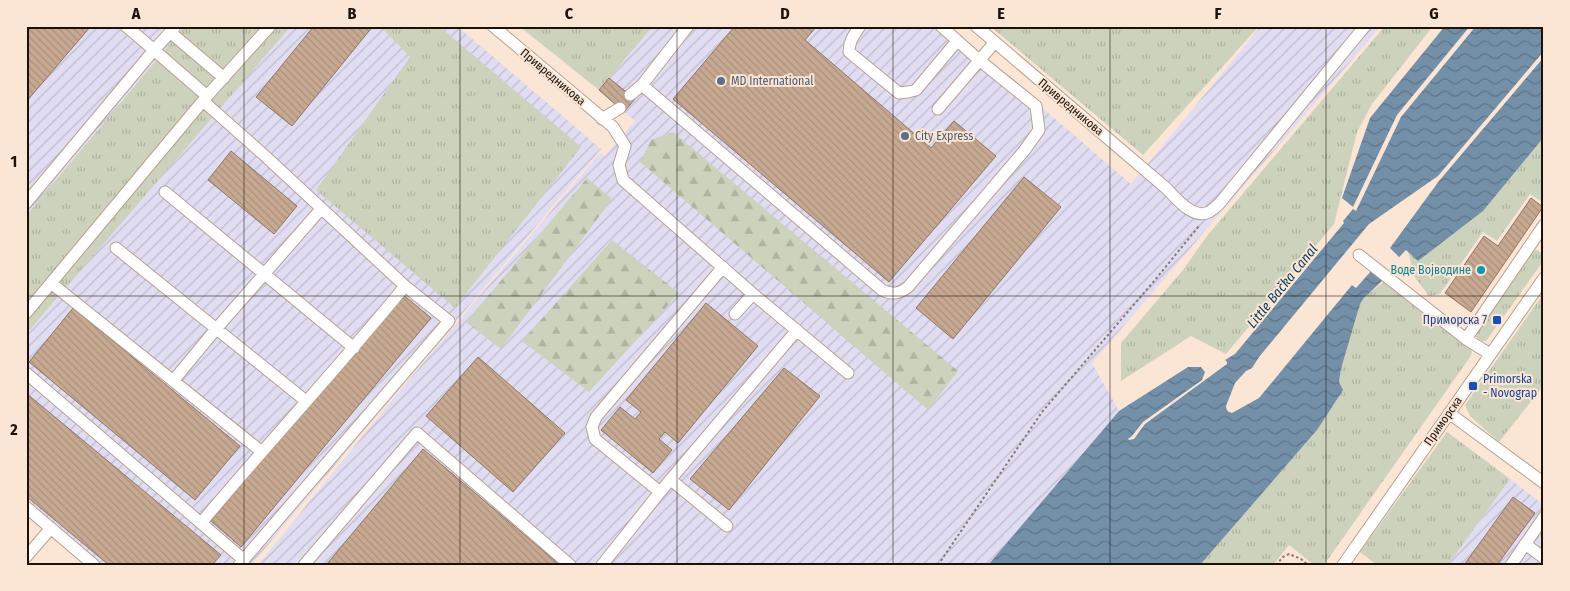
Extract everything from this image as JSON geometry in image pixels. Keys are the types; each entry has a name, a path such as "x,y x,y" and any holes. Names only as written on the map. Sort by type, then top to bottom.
{"street":[{"path":"26,372 201,523 241,562 449,321 405,286 154,50 126,26"},
{"path":"26,313 205,99 270,26"},
{"name":"Привредникова","path":"493,26 613,128 625,146 619,165 623,180 723,268"},
{"path":"630,95 642,85 688,26"},
{"path":"860,26 853,35 849,45 849,52 898,93 916,90 957,40"},
{"path":"642,85 882,290 890,294 901,292 908,287 1024,151 1039,130 1036,106 979,60 941,26"},
{"name":"Привредникова","path":"976,26 1166,188 1182,204 1200,214 1209,212"},
{"path":"1209,212 1219,204 1365,26"},
{"path":"26,204 172,29 224,78"},
{"path":"938,109 995,42"},
{"path":"602,118 620,108"},
{"path":"165,192 263,275 354,348"},
{"path":"173,381 321,209"},
{"path":"1466,338 1540,240 1544,225"},
{"path":"116,248 306,401"},
{"path":"1359,255 1466,338 1490,354"},
{"path":"660,492 595,439 592,427 596,417 723,268 848,373"},
{"name":"Приморска","path":"1343,565 1544,278"},
{"path":"51,283 262,452"},
{"path":"201,523 354,348 405,286"},
{"path":"735,314 753,294"},
{"path":"602,565 660,492 797,330"},
{"path":"1449,413 1544,483"},
{"path":"304,565 417,433 570,565"},
{"path":"671,480 727,526"},
{"path":"26,507 94,565"},
{"path":"1511,565 1544,516"},
{"path":"26,557 51,528"},
{"path":"1525,544 1544,558"}],"path":[{"path":"938,565 1042,412 1156,280 1209,212"},
{"path":"1276,565 1282,556 1289,554 1301,559 1308,565"}],"shaded area":[{"path":"26,26 457,26 601,149 251,565 102,565 26,500"},
{"path":"653,26 947,26 1131,184 1261,26 1381,26 1092,363 1119,411 988,565 258,565 392,400 600,153 605,156 635,121 599,90"},
{"path":"1510,479 1544,505 1544,565 1448,565"}],"green space":[{"path":"185,26 291,26 26,334 26,216"},
{"path":"380,26 439,26 581,147 455,308 316,190 410,57"},
{"path":"519,26 653,26 599,90"},
{"path":"990,26 1259,26 1143,155"},
{"path":"1385,26 1433,26 1372,104 1357,132 1334,224 1226,354 1191,336 1121,381 1121,343 1183,270 1207,236"},
{"path":"673,132 958,371 928,410 640,162 651,140"},
{"path":"1544,137 1544,203 1530,194 1497,241 1483,232 1440,294 1429,296 1414,276 1408,251 1419,260 1483,211"},
{"path":"587,178 612,199 501,349 466,322"},
{"path":"612,240 679,293 589,392 522,341"},
{"path":"1537,250 1543,254 1544,260 1486,341 1482,341 1475,336 1475,333 1532,251"},
{"path":"1384,282 1471,349 1470,357 1324,565 1314,565 1289,545 1273,565 1200,565 1317,430 1339,382 1360,304 1368,294"},
{"path":"1544,293 1544,385 1499,442 1470,416 1465,405"},
{"path":"1447,432 1510,479 1448,565 1377,565 1360,552"}],"water":[{"path":"1445,26 1470,26 1397,115 1353,207 1342,198 1370,118"},
{"path":"1476,26 1544,26 1544,51 1438,176 1369,224 1259,357 1252,368 1246,371 1235,383 1226,406 1226,409 1232,413 1259,398 1352,285 1356,288 1372,270 1384,279 1360,304 1341,369 1339,382 1343,390 1317,430 1200,565 988,565 1119,411 1188,367 1201,367 1205,372 1202,380 1143,422 1128,439 1134,439 1145,424 1227,364 1225,360 1235,354 1344,223 1343,221 1353,209 1356,211 1401,117"},
{"path":"1544,57 1544,137 1483,211 1418,261 1406,250 1399,257 1390,248 1439,181"}],"building":[{"path":"26,26 91,26 26,102"},
{"path":"314,26 373,26 292,126 256,97"},
{"path":"735,26 817,26 805,40 931,148 954,121 996,156 889,282 673,99"},
{"path":"609,78 635,99 624,112 599,90"},
{"path":"231,151 297,206 274,234 208,180"},
{"path":"1024,177 1061,207 953,339 916,308"},
{"name":"Воде Војводине","path":"1531,198 1543,207 1471,312 1445,293 1484,236 1498,246"},
{"path":"401,293 431,318 241,547 211,521"},
{"path":"706,303 758,346 678,443 665,432 659,439 672,450 653,473 601,430 620,407 635,419 641,412 626,400"},
{"path":"73,308 240,446 195,500 29,362"},
{"path":"478,357 565,433 513,492 426,416"},
{"path":"784,368 820,396 729,510 690,479"},
{"path":"26,393 221,555 212,565 109,565 26,496"},
{"path":"423,449 560,565 326,565"},
{"path":"1513,497 1535,513 1497,565 1464,565"}],"place":[{"name":"MD International","path":"721,81"},
{"name":"City Express","path":"905,136"},
{"name":"Воде Војводине","path":"1481,270"},
{"name":"Приморска 7","path":"1497,320"},
{"name":"Primorska - Novograp","path":"1473,386"}],"water label":[{"name":"Little Bačka Canal","path":"1282,286"}]}
